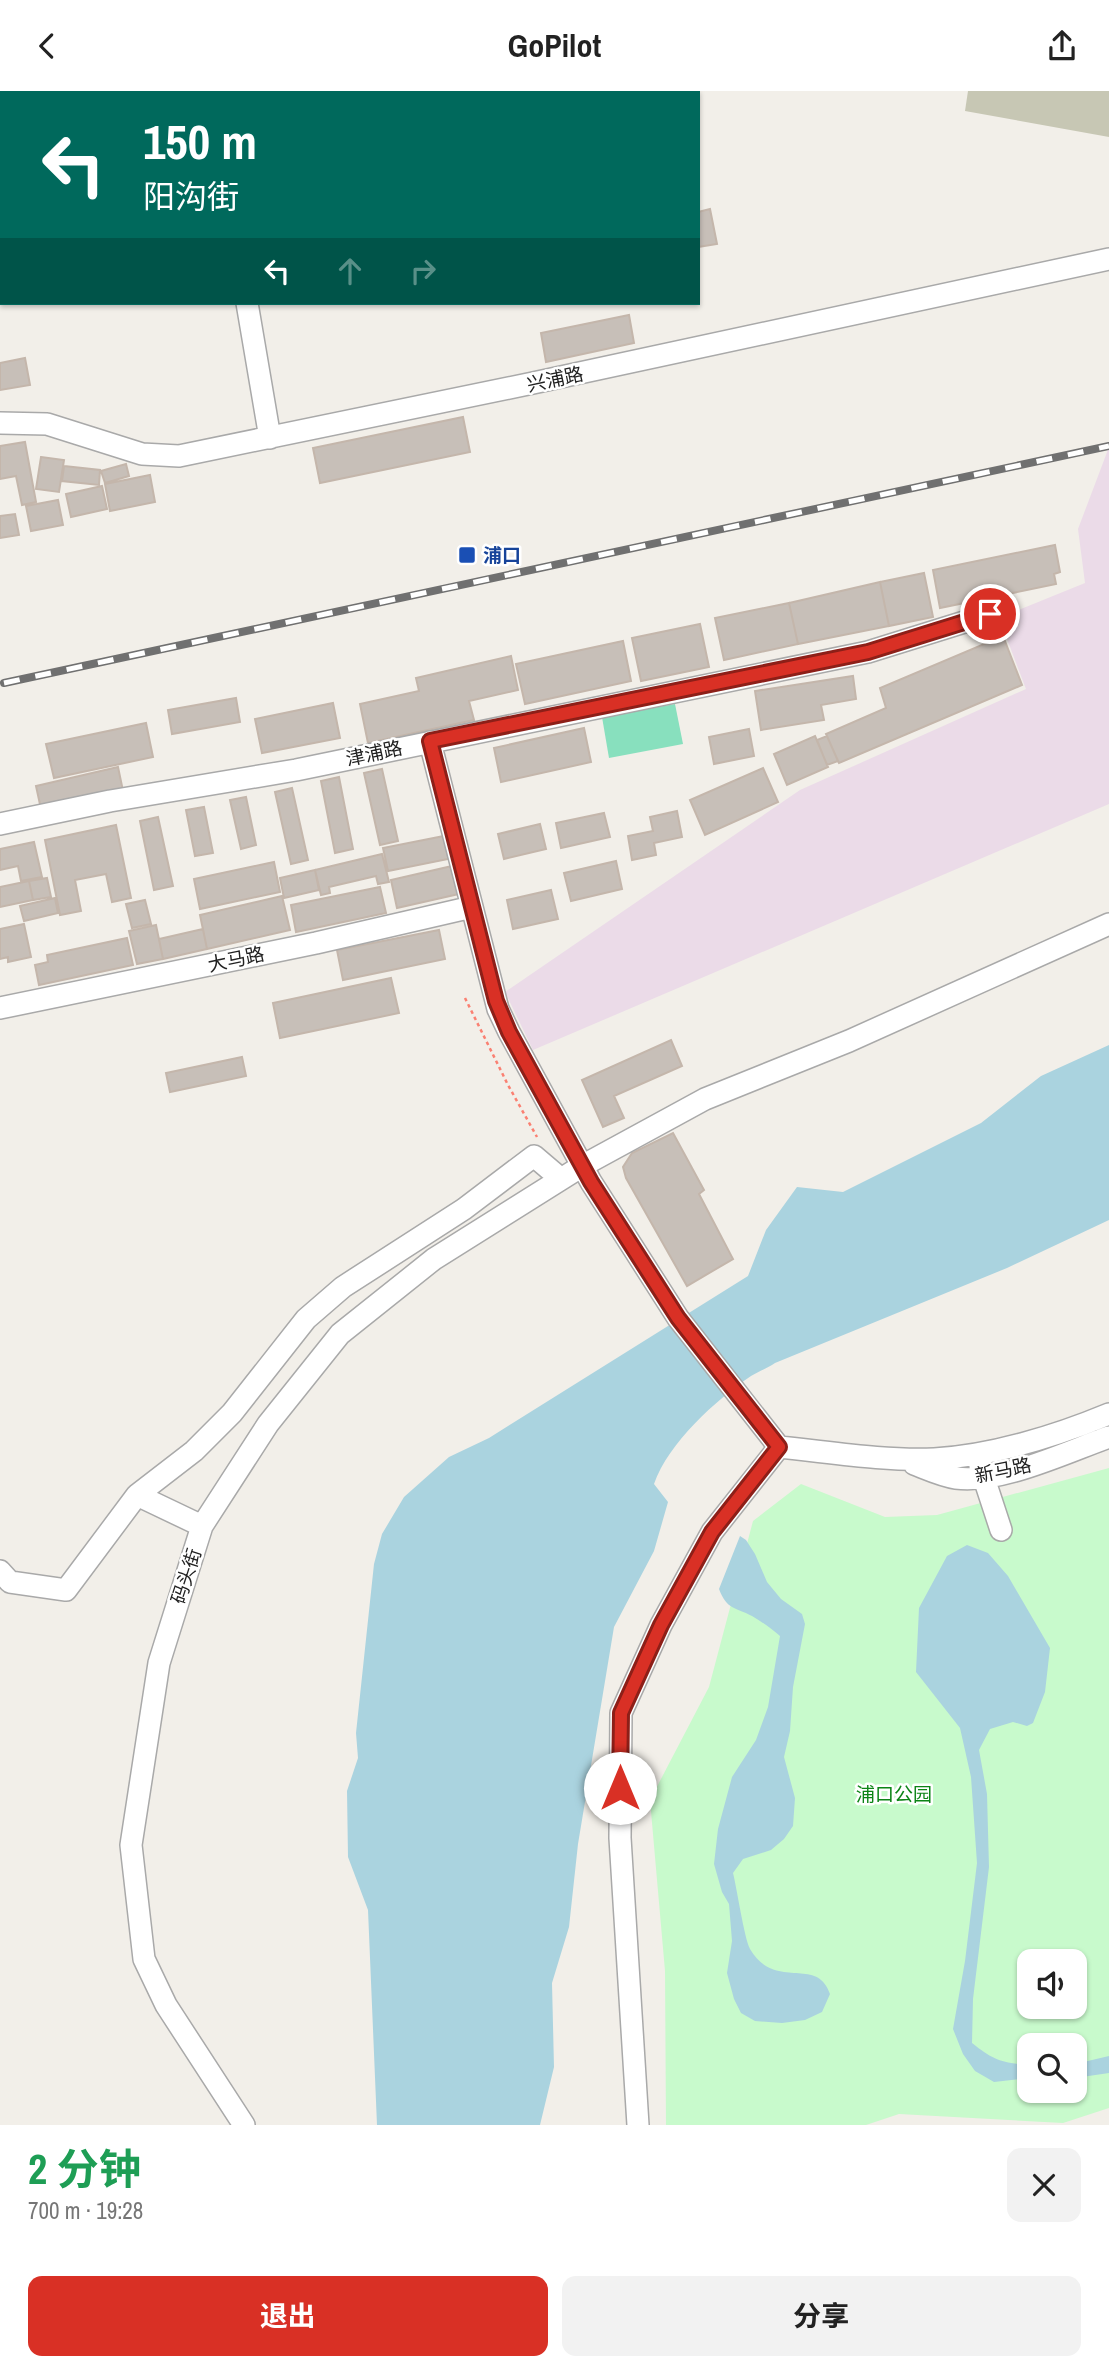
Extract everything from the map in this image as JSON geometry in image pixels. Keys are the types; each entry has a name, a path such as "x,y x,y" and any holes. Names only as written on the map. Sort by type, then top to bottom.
{"street":[{"name":"兴浦路","path":"0,423 47,424 153,456 179,456 1109,259"},
{"path":"247,305 270,438"},
{"name":"津浦路","path":"0,824 110,801 296,770 868,652 990,614"},
{"path":"430,741 498,1009 582,1166 678,1318 779,1447 712,1532 661,1625 621,1713 620,1838 638,2125"},
{"name":"大马路","path":"0,1008 317,943 472,907"},
{"name":"码头街","path":"244,2125 166,2005 144,1959 131,1845 159,1663 202,1526 268,1424 340,1334 434,1259 582,1166 705,1099 849,1041 1109,924"},
{"path":"0,1571 9,1581 66,1590 137,1495 194,1451 232,1413 306,1319 343,1287 464,1209 534,1156 561,1179"},
{"name":"新马路","path":"779,1447 933,1459 976,1454 1049,1435 1109,1414"},
{"name":"新马路","path":"895,1458 955,1478 984,1478 1035,1464 1109,1437"},
{"path":"976,1454 1001,1530"},
{"path":"137,1495 202,1526"}],"path":[{"path":"465,997 508,1085 541,1144"}],"shaded area":[{"path":"968,91 1109,91 1109,137 965,111"},
{"path":"1109,447 1109,804 533,1050 505,992 800,790 1026,689 999,618 1085,583 1078,529"}],"green space":[{"path":"675,704 683,744 609,758 602,717"},
{"name":"浦口公园","path":"1109,1468 1109,2108 1063,2123 899,2114 866,2125 666,2125 665,1971 650,1800 709,1687 753,1521 801,1484 885,1517 937,1515"}],"water":[{"path":"1109,1045 1109,1220 1007,1268 754,1374 708,1410 682,1438 661,1468 654,1484 668,1502 654,1551 614,1627 578,1844 569,1927 552,1983 554,2067 540,2125 377,2125 368,1910 348,1857 347,1791 358,1758 356,1733 374,1564 382,1534 404,1497 449,1457 489,1438 748,1276 766,1230 797,1187 843,1192 981,1123 1041,1076"},
{"path":"740,1536 755,1554 767,1582 781,1599 802,1614 805,1624 784,1757 795,1798 793,1826 784,1839 771,1850 743,1859 733,1873 748,1943 760,1962 771,1969 816,1977 824,1983 830,1994 822,2012 805,2020 782,2023 755,2021 741,2013 734,1999 727,1973 732,1941 729,1904 722,1892 714,1864 718,1829 732,1777 756,1740 768,1707 780,1636 756,1618 728,1604 719,1589"},
{"path":"967,1545 988,1553 1008,1576 1050,1648 1045,1692 1033,1723 1027,1726 1013,1722 990,1729 979,1750 987,1794 989,1867 973,1999 972,2043 998,2060 1017,2064 1017,2079 994,2082 975,2071 963,2054 953,2029 965,1961 977,1863 971,1777 960,1728 916,1672 919,1608 947,1556"},
{"path":"1109,2056 1109,2073 1087,2076 1087,2061"}],"building":[{"path":"710,209 717,244 700,247 700,212"},
{"path":"629,315 634,343 546,362 541,333"},
{"path":"25,358 30,385 0,390 0,363"},
{"path":"463,417 470,452 320,483 313,448"},
{"path":"25,442 36,502 22,505 16,476 0,479 0,446"},
{"path":"41,457 64,460 59,492 36,489"},
{"path":"126,464 129,476 105,483 101,471"},
{"path":"64,466 100,470 99,485 62,481"},
{"path":"150,475 155,502 110,511 105,484"},
{"path":"102,486 107,509 71,517 66,494"},
{"path":"58,500 63,525 31,531 26,506"},
{"path":"15,514 19,535 0,538 0,516"},
{"path":"1055,545 1060,572 1054,574 1056,584 940,608 933,570"},
{"path":"924,573 933,617 889,626 880,582"},
{"path":"880,582 889,626 798,644 789,603"},
{"path":"789,603 798,644 724,660 715,618"},
{"path":"700,624 709,667 641,681 632,638"},
{"path":"1003,636 1022,685 839,763 826,734 886,708 880,688"},
{"path":"623,641 631,681 525,704 516,664"},
{"path":"511,656 518,690 469,701 474,720 368,743 360,704 419,691 416,678"},
{"path":"853,676 856,699 821,705 824,720 761,730 755,691"},
{"path":"236,698 240,722 172,734 168,710"},
{"path":"333,703 340,738 262,753 255,719"},
{"path":"146,723 153,757 54,778 46,744"},
{"path":"584,728 591,762 501,782 494,748"},
{"path":"749,729 754,756 714,764 709,737"},
{"path":"815,736 828,767 787,785 774,754"},
{"path":"827,736 838,761 827,765 817,740"},
{"path":"118,767 123,791 41,809 36,786"},
{"path":"763,768 778,802 705,835 690,800"},
{"path":"382,769 398,841 380,845 364,773"},
{"path":"339,777 353,849 335,853 321,781"},
{"path":"292,788 308,860 291,864 275,792"},
{"path":"246,797 256,845 241,849 230,800"},
{"path":"204,807 213,853 195,856 186,810"},
{"path":"677,811 682,837 654,843 656,855 632,860 628,836 653,831 650,817"},
{"path":"604,813 610,837 561,848 556,823"},
{"path":"158,817 173,886 154,890 140,821"},
{"path":"540,824 546,849 504,859 498,834"},
{"path":"116,825 131,898 112,902 106,874 75,880 81,911 60,915 45,840"},
{"path":"449,835 453,858 388,871 383,848"},
{"path":"34,842 42,877 21,881 18,866 0,870 0,849"},
{"path":"382,854 389,882 378,884 376,876 329,887 330,893 321,895 315,870"},
{"path":"616,861 622,889 571,901 564,873"},
{"path":"274,862 280,892 200,909 194,879"},
{"path":"452,866 459,894 397,908 391,880"},
{"path":"315,870 319,890 284,898 280,878"},
{"path":"47,878 51,897 33,900 29,881"},
{"path":"29,881 33,900 0,907 0,887"},
{"path":"380,887 386,913 296,932 291,905"},
{"path":"551,890 558,919 513,929 507,900"},
{"path":"282,896 290,930 207,949 200,915"},
{"path":"55,898 58,913 24,921 20,906"},
{"path":"145,900 151,924 132,928 126,904"},
{"path":"24,924 31,957 8,962 8,957 0,959 0,929"},
{"path":"156,925 163,959 137,964 129,931"},
{"path":"203,929 207,949 163,959 159,939"},
{"path":"439,930 445,959 343,980 337,950"},
{"path":"127,938 133,965 39,985 35,965 48,962 47,955"},
{"path":"391,978 399,1013 280,1038 273,1003"},
{"path":"671,1040 682,1066 614,1096 624,1118 603,1127 582,1080"},
{"path":"242,1057 246,1076 170,1092 166,1073"},
{"path":"673,1133 704,1190 699,1194 733,1259 687,1286 626,1178 623,1167 632,1153"}],"railway":[{"path":"4,683 1109,446"}],"place":[{"name":"浦口","path":"467,555"}],"route":[{"path":"620,1788 621,1713 661,1625 712,1532 779,1447 678,1318 591,1182 509,1032 498,1009 430,741 868,652 990,614"}]}
